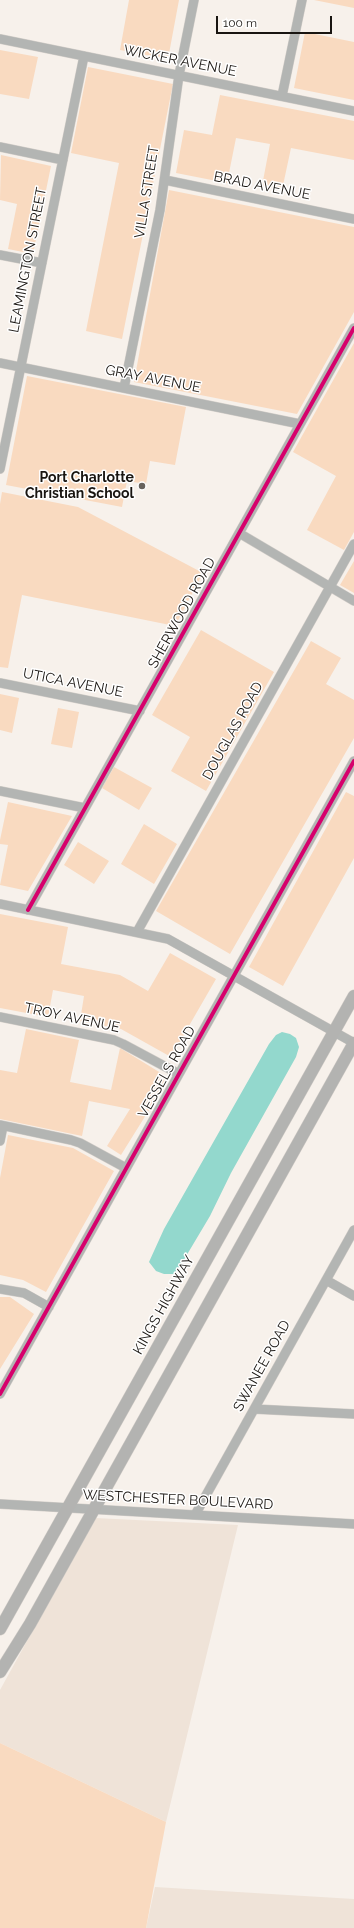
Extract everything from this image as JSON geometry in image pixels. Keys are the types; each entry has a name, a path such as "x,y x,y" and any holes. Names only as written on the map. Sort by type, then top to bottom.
{"main road":[{"name":"KINGS HIGHWAY","path":"0,1629 354,996"},
{"path":"0,1672 27,1628 354,1043"}],"street":[{"name":"VILLA STREET","path":"124,388 160,210 179,75 194,0"},
{"path":"282,96 302,0"},
{"name":"WICKER AVENUE","path":"0,39 354,111"},
{"name":"LEAMINGTON STREET","path":"0,469 84,56"},
{"path":"0,147 63,160"},
{"name":"BRAD AVENUE","path":"164,180 354,219"},
{"path":"0,255 42,263"},
{"name":"SHERWOOD ROAD","path":"28,910 354,328"},
{"name":"GRAY AVENUE","path":"0,363 300,424"},
{"path":"239,533 354,601"},
{"name":"DOUGLAS ROAD","path":"137,932 354,544"},
{"name":"UTICA AVENUE","path":"0,683 140,711"},
{"name":"VESSELS ROAD","path":"0,1394 354,761"},
{"path":"0,791 85,808"},
{"path":"0,904 168,939 354,1043"},
{"name":"TROY AVENUE","path":"0,1017 114,1040 179,1074"},
{"path":"0,1142 2,1125 80,1143 126,1168"},
{"name":"SWANEE ROAD","path":"195,1515 354,1230"},
{"path":"326,1280 354,1296"},
{"path":"0,1289 24,1293 49,1307"},
{"path":"254,1409 354,1414"},
{"name":"WESTCHESTER BOULEVARD","path":"0,1504 354,1524"}],"shaded area":[{"path":"129,0 179,0 168,59 120,50"},
{"path":"314,0 354,0 354,8"},
{"path":"305,32 354,42 354,100 294,88"},
{"path":"0,50 38,57 29,99 0,94"},
{"path":"88,67 173,84 122,339 86,331 119,163 71,153"},
{"path":"220,95 354,121 354,160 291,148 282,190 262,186 270,144 236,138 227,183 176,173 184,130 212,135"},
{"path":"1,155 51,166 33,254 8,249 17,204 0,200"},
{"path":"169,190 354,227 354,312 297,414 134,382"},
{"path":"354,343 354,532 344,550 307,530 336,476 293,452"},
{"path":"27,376 186,407 175,465 150,461 146,484 127,481 122,507 6,485"},
{"path":"2,492 78,507 203,573 175,626 22,595 8,668 0,667 0,504"},
{"path":"354,561 354,593 340,585"},
{"path":"201,630 274,672 206,791 171,771 190,737 152,715"},
{"path":"311,641 341,658 326,684 354,700 354,738 230,954 156,911"},
{"path":"0,694 19,698 12,733 0,730"},
{"path":"58,708 79,712 72,748 51,744"},
{"path":"114,767 152,788 139,810 102,788"},
{"path":"346,792 354,796 354,858 283,986 249,967"},
{"path":"8,802 72,816 28,891 0,885 8,845 0,844 0,840"},
{"path":"144,824 177,844 154,884 121,864"},
{"path":"78,842 109,861 94,884 64,865"},
{"path":"0,914 68,927 61,964 120,975 148,991 170,953 216,979 171,1057 121,1029 80,1021 84,996 53,990 48,1017 0,1008"},
{"path":"26,1029 79,1040 70,1082 111,1090 120,1048 169,1078 121,1155 107,1146 130,1109 89,1101 82,1136 0,1119 0,1070 17,1073"},
{"path":"8,1135 73,1148 114,1171 46,1292 23,1280 0,1275 0,1178"},
{"path":"0,1297 10,1297 34,1314 0,1369"},
{"path":"95,1518 238,1525 166,1822 0,1743 0,1690"},
{"path":"0,1743 166,1822 146,1928 0,1928"},
{"path":"155,1887 354,1899 354,1928 146,1928"}],"water":[{"path":"282,1032 290,1034 296,1038 299,1047 296,1057 231,1173 210,1216 182,1263 174,1274 164,1274 156,1271 149,1262 164,1229 269,1044 276,1035"}],"cycle path":[{"path":"28,910 354,328"},
{"path":"0,1394 354,761"}],"place":[{"name":"Port Charlotte Christian School","path":"142,486"}]}
